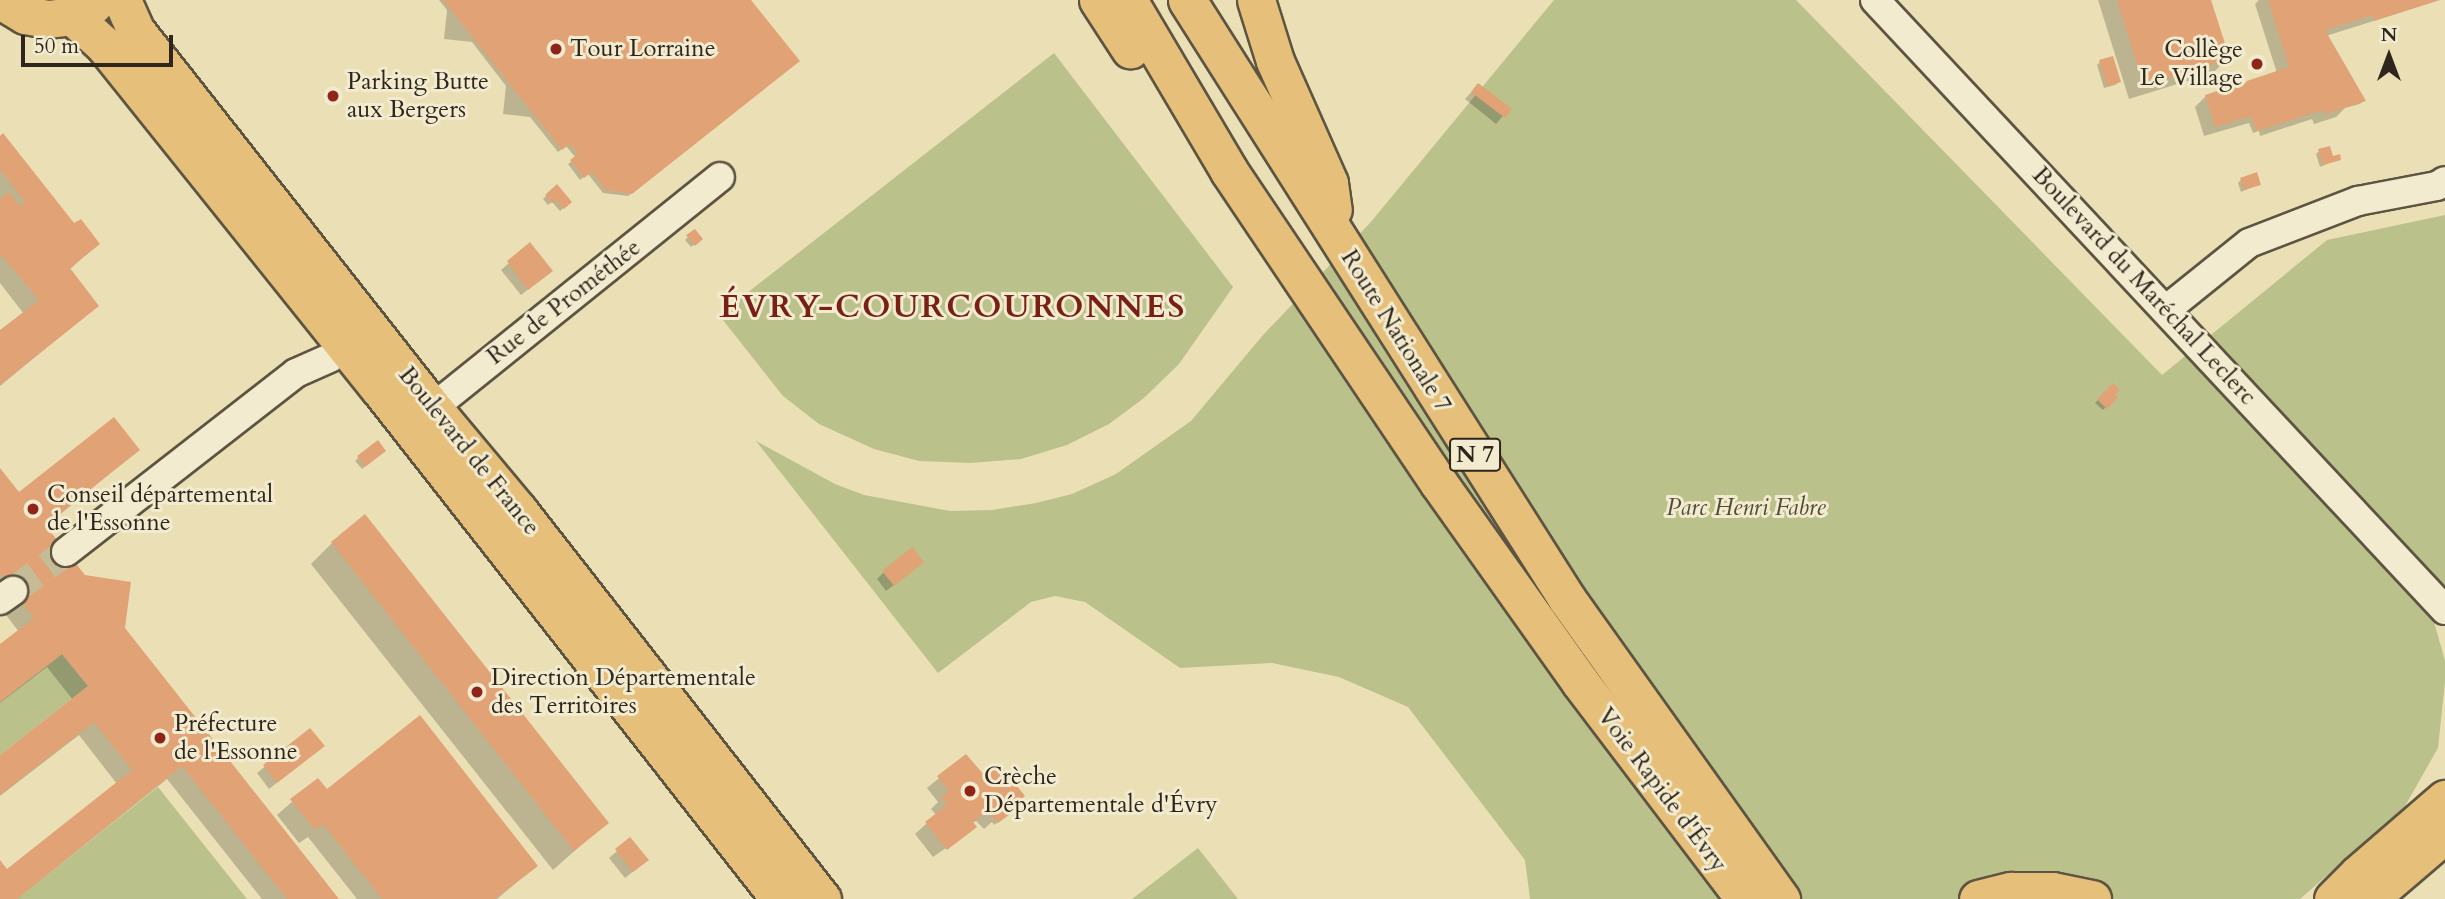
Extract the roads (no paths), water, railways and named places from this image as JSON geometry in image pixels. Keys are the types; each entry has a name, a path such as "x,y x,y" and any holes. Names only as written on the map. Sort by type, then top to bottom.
{"main road":[{"name":"Boulevard de France","path":"122,0 136,31 780,899"},
{"path":"1098,0 1196,148 1229,171"},
{"name":"Route Nationale 7","path":"1128,0 1229,171 1438,482 1580,682"},
{"name":"Route Nationale 7","path":"1187,0 1567,599 1781,899"},
{"path":"1256,0 1275,61 1329,183 1338,239"},
{"name":"Boulevard de France","path":"85,8 104,45 421,417 518,510 822,899"},
{"path":"8,14 48,19 85,8"},
{"name":"Voie Rapide d'Évry","path":"1580,682 1745,899"},
{"path":"2347,893 2438,817"},
{"path":"1978,899 2011,891 2052,891 2077,897"}],"street":[{"name":"Boulevard du Maréchal Leclerc","path":"1875,0 2167,309 2445,610"},
{"name":"Rue de Prométhée","path":"421,417 720,177"},
{"path":"2167,309 2249,243 2358,201 2437,186 2445,181"},
{"path":"66,552 296,373 330,358"},
{"name":"Boulevard du Maréchal Leclerc","path":"2412,573 2445,602"},
{"name":"Boulevard du Maréchal Leclerc","path":"2412,573 2445,627"},
{"path":"2438,817 2445,788"}],"tunnel":[{"path":"13,591 66,552"}],"place":[{"name":"Tour Lorraine","path":"556,49"},
{"name":"Collège Le Village","path":"2257,64"},
{"name":"Parking Butte aux Bergers","path":"333,96"},
{"name":"Conseil départemental de l'Essonne","path":"33,509"},
{"name":"Direction Départementale des Territoires","path":"477,692"},
{"name":"Préfecture de l'Essonne","path":"160,738"},
{"name":"Crèche Départementale d'Évry","path":"970,791"}],"district":[{"name":"ÉVRY-COURCOURONNES","path":"953,307"}],"park label":[{"name":"Parc Henri Fabre","path":"1746,508"}]}
